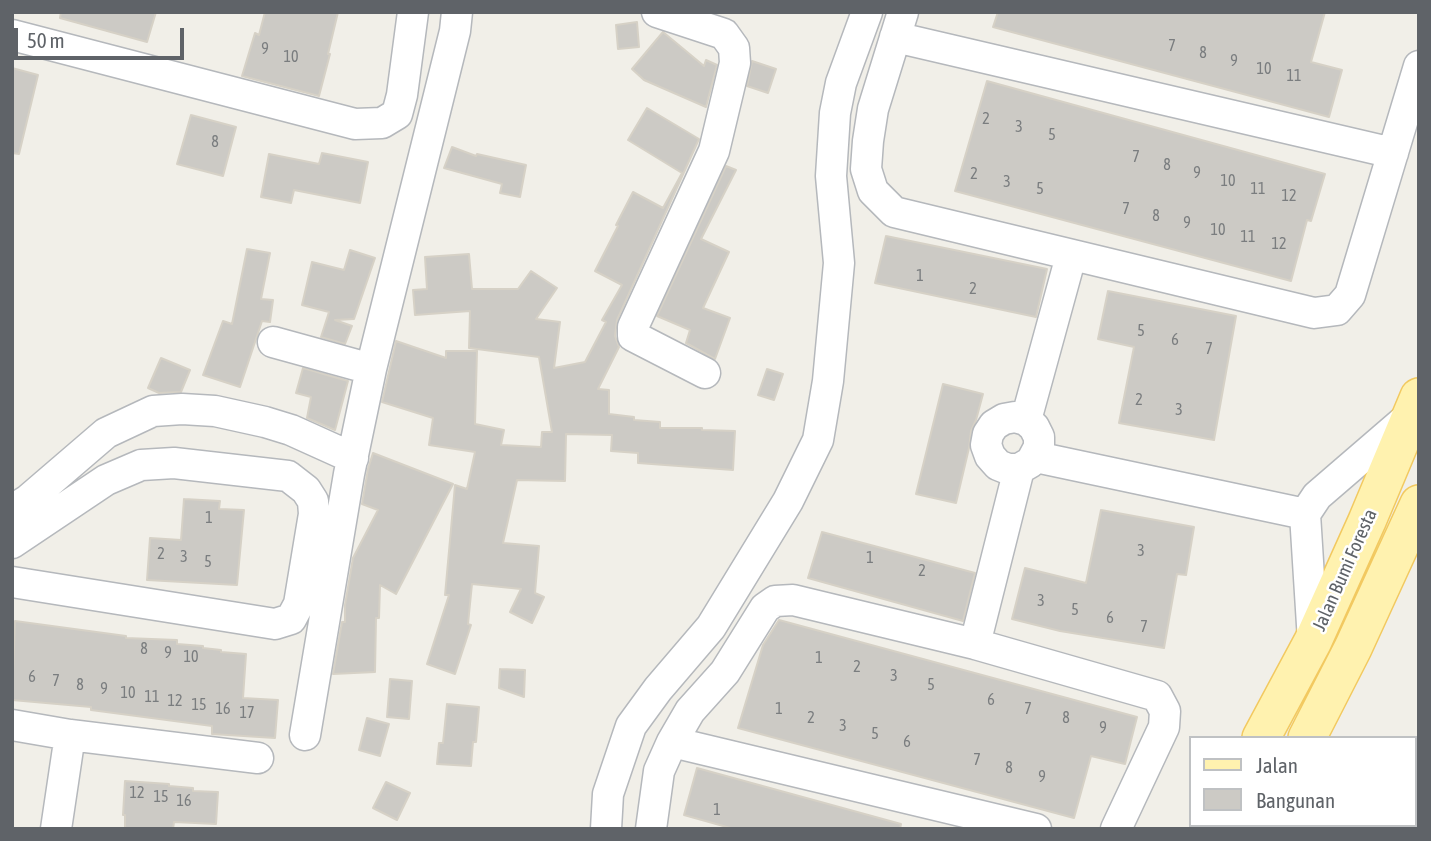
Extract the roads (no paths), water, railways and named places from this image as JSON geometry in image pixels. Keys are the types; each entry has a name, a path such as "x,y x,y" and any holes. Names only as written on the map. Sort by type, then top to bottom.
{"main road":[{"name":"Jalan Bumi Foresta","path":"1262,736 1313,641 1415,406"},
{"name":"Jalan Bumi Foresta","path":"1308,736 1359,635 1419,504"}],"street":[{"path":"12,35 355,124 382,123 397,114 413,12"},
{"path":"305,735 371,369 456,31 457,12"},
{"path":"657,12 724,34 734,48 735,63 714,151 633,327 633,336 705,373"},
{"path":"606,829 608,794 631,726 710,627 788,502 818,440 828,381 839,263 831,176 835,113 841,83 867,12"},
{"path":"1393,153 899,25 873,109 866,169 873,191 894,212 1314,313 1337,310 1350,295 1393,153 1419,66"},
{"path":"1026,420 1071,256"},
{"path":"273,342 371,369"},
{"path":"1313,641 1305,514 1317,496 1415,406"},
{"path":"12,510 28,500 106,433 153,411 215,411 265,422 291,430 353,458"},
{"path":"975,644 1027,463 1039,447 1034,427 1026,420 1004,418 994,425 988,434 986,445 990,456 998,465 1008,469 1027,463 1305,514"},
{"path":"12,543 106,480 141,465 174,463 288,476 306,490 313,501 314,514 299,604 291,619 275,624 12,582"},
{"path":"651,829 659,771 690,711 725,671 765,608 775,601 793,600 975,644 1157,696 1165,711 1164,727 1116,829"},
{"path":"12,725 70,735 258,758"},
{"path":"56,829 70,735"},
{"path":"672,742 1036,829"}]}
